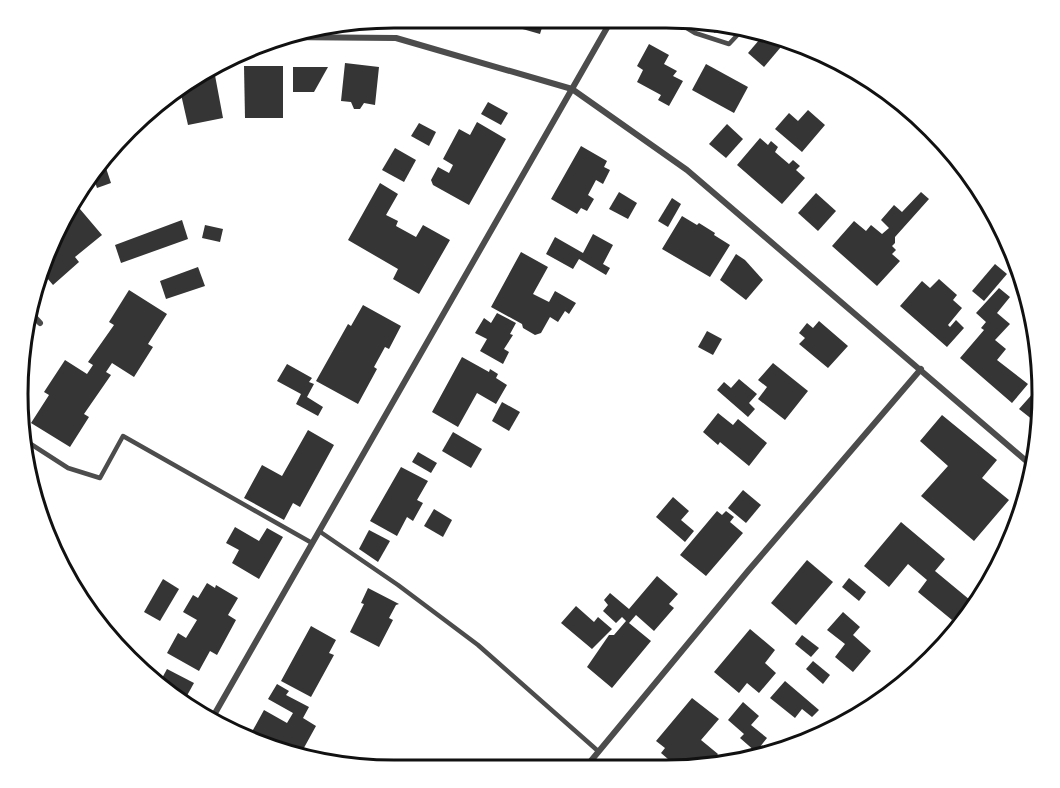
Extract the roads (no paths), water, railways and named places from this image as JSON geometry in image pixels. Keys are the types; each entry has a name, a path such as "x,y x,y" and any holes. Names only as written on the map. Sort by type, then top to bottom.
{"street":[{"path":"215,713 607,28"},
{"path":"317,37 396,38 572,89 687,170 1025,460"},
{"path":"37,319 40,323"},
{"path":"592,760 921,369"}],"lane":[{"path":"688,29 729,44 737,36"},
{"path":"33,445 68,468 100,478 123,436 312,543"},
{"path":"319,531 398,585 478,645 598,752"}]}
